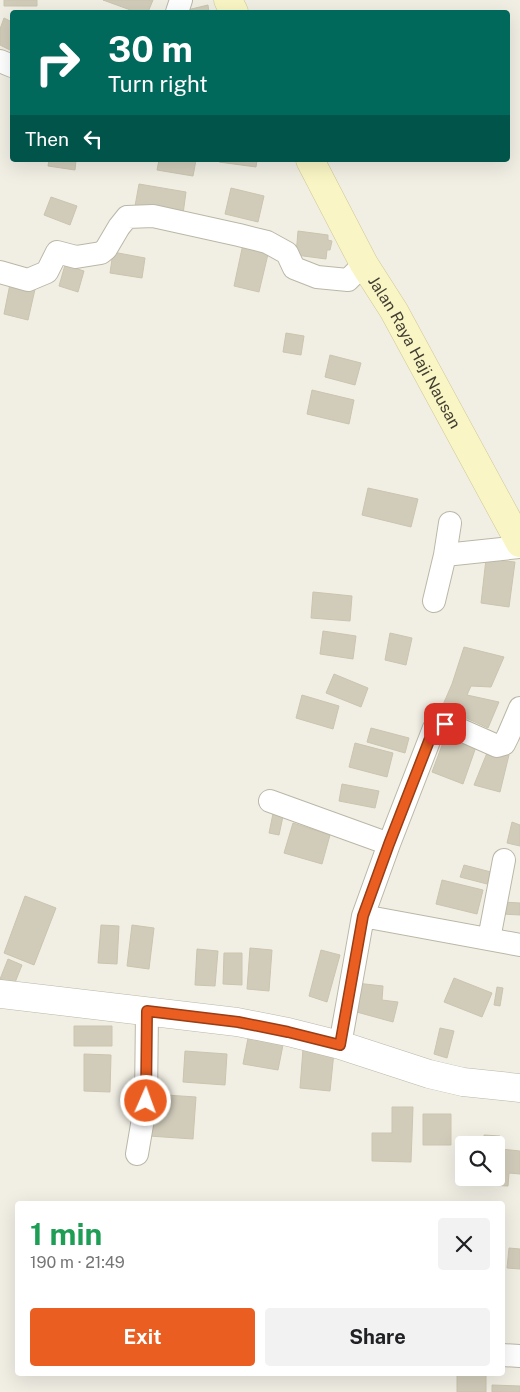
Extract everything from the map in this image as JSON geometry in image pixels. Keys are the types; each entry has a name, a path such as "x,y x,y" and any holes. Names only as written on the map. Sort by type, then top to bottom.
{"main road":[{"name":"Jalan Raya Haji Nausan","path":"311,162 364,264 394,311 520,543"}],"street":[{"path":"0,272 28,280 47,272 57,252 76,257 102,253 118,227 127,217 153,216 267,242 287,253 294,268 317,277 348,280 364,264"},
{"path":"434,601 445,555 450,523"},
{"path":"445,555 520,548"},
{"path":"340,1045 363,916 434,728 439,724 445,724 497,746 504,744 520,708"},
{"path":"270,801 389,844"},
{"path":"489,939 504,860"},
{"path":"363,916 520,945"},
{"path":"0,994 238,1022 340,1045 430,1074 463,1082 520,1088"},
{"path":"137,1154 146,1101 147,1011"},
{"path":"505,1354 520,1356"}],"building":[{"path":"4,0 37,0 37,6 4,6"},
{"path":"103,0 153,0 149,10 130,10"},
{"path":"208,5 209,10 187,10"},
{"path":"4,18 10,21 10,50 0,45 0,29"},
{"path":"49,162 76,162 75,170 48,166"},
{"path":"159,162 196,162 193,176 157,170"},
{"path":"219,162 257,162 256,167"},
{"path":"139,184 186,192 183,214 135,206"},
{"path":"231,188 264,196 258,222 225,214"},
{"path":"51,197 77,206 70,225 44,215"},
{"path":"298,231 328,235 328,240 332,241 330,250 327,250 326,259 296,255"},
{"path":"243,244 269,250 259,292 234,286"},
{"path":"113,252 145,258 142,278 110,273"},
{"path":"65,265 84,271 78,292 59,286"},
{"path":"11,279 36,285 28,320 4,314"},
{"path":"286,333 304,336 301,355 283,352"},
{"path":"330,355 361,363 355,385 325,377"},
{"path":"312,390 354,400 349,424 307,414"},
{"path":"368,488 418,499 411,527 362,515"},
{"path":"486,559 515,562 509,607 481,603"},
{"path":"313,592 352,596 350,621 311,618"},
{"path":"323,631 356,636 353,659 320,654"},
{"path":"390,633 412,638 406,665 385,660"},
{"path":"464,647 504,657 491,687 471,686 467,695 499,702 488,728 442,707"},
{"path":"334,674 368,688 361,707 326,693"},
{"path":"302,695 339,706 333,729 296,718"},
{"path":"371,728 409,738 405,753 367,742"},
{"path":"447,732 477,744 463,784 432,772"},
{"path":"355,743 393,753 387,777 349,767"},
{"path":"489,748 509,755 500,792 474,785"},
{"path":"342,784 379,791 375,808 339,801"},
{"path":"275,804 285,807 279,835 269,833"},
{"path":"512,822 520,825 520,846 507,843"},
{"path":"293,823 330,835 322,864 284,853"},
{"path":"464,865 491,872 487,884 460,877"},
{"path":"442,880 483,890 477,914 436,904"},
{"path":"25,896 56,908 34,965 4,953"},
{"path":"502,902 520,903 520,915 502,914"},
{"path":"101,925 119,926 117,964 98,963"},
{"path":"132,925 154,928 149,969 127,966"},
{"path":"250,948 272,950 269,991 247,989"},
{"path":"197,949 218,951 215,986 195,985"},
{"path":"321,950 340,955 327,1002 309,996"},
{"path":"224,953 242,953 242,985 223,984"},
{"path":"8,959 22,965 14,985 0,979"},
{"path":"454,978 492,993 482,1017 444,1002"},
{"path":"356,983 383,986 382,1000 398,1002 393,1022 353,1011"},
{"path":"497,987 503,988 500,1006 494,1005"},
{"path":"74,1026 112,1026 112,1046 74,1046"},
{"path":"440,1028 454,1031 447,1058 434,1054"},
{"path":"248,1038 283,1045 278,1070 243,1064"},
{"path":"303,1049 334,1052 330,1091 300,1088"},
{"path":"185,1051 227,1054 225,1085 183,1082"},
{"path":"84,1054 111,1055 110,1092 84,1091"},
{"path":"151,1094 196,1097 193,1139 149,1136"},
{"path":"392,1107 413,1107 411,1162 372,1161 372,1133 392,1133"},
{"path":"423,1114 451,1114 451,1145 423,1145"},
{"path":"505,1149 520,1151 520,1174 509,1173 508,1186 505,1186"},
{"path":"509,1248 520,1249 520,1269 507,1268"},
{"path":"457,1376 486,1376 486,1392 457,1392"},
{"path":"492,1385 520,1386 520,1392 492,1392"}],"route":[{"path":"146,1101 147,1011 238,1022 340,1045 363,916 434,728 439,724 445,724"}]}
